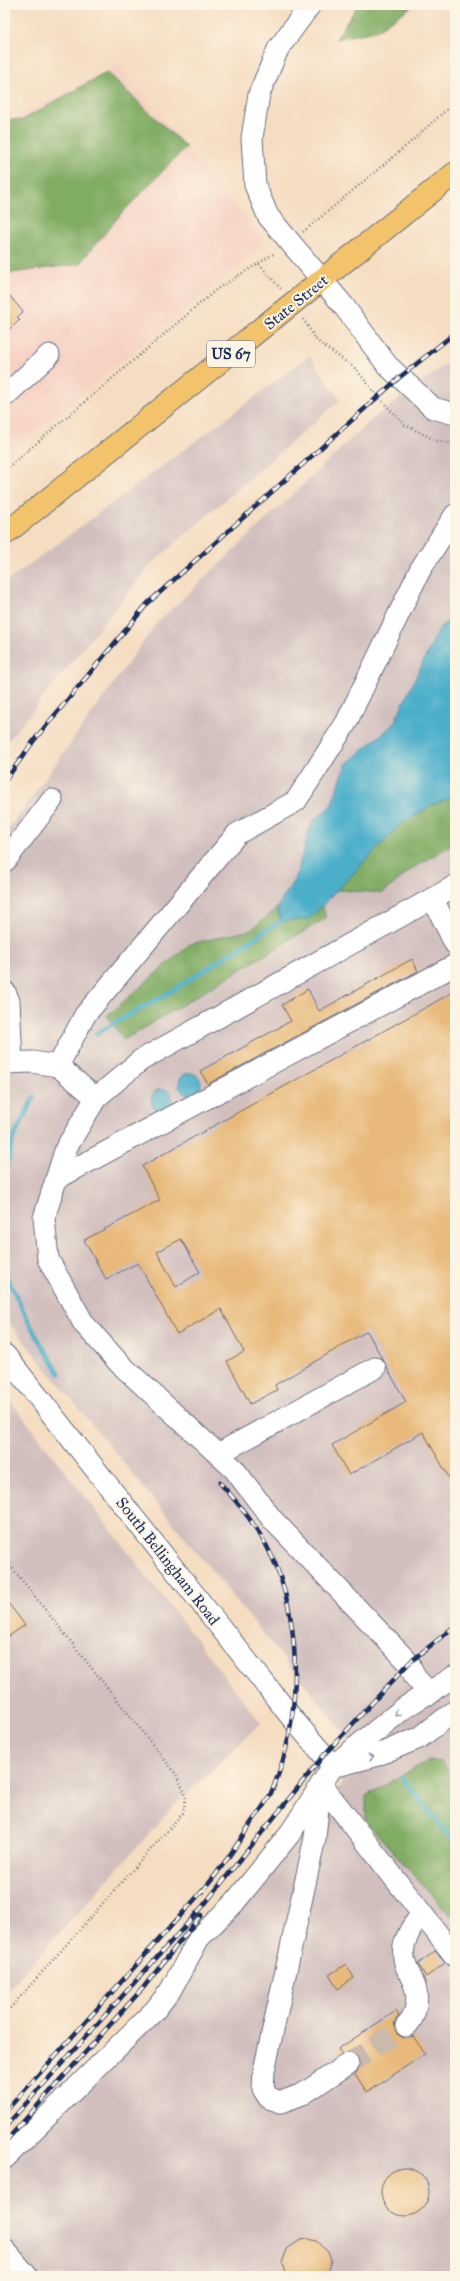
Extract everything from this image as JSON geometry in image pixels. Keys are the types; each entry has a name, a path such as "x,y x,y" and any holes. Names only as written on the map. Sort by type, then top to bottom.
{"main road":[{"name":"State Street","path":"5,534 455,173"}],"street":[{"path":"310,5 278,49 259,94 252,138 255,185 268,216 343,305 387,365 433,408 455,414"},
{"path":"5,396 50,355"},
{"path":"58,1066 84,1015 237,834 296,801 346,723 420,570 455,515"},
{"path":"5,861 52,800"},
{"path":"430,1694 415,1677 409,1663 272,1519 234,1469 120,1363 84,1324 48,1260 44,1218 66,1148 96,1098 141,1060 455,886"},
{"path":"433,898 455,944"},
{"path":"56,1179 455,965"},
{"path":"5,992 9,1001 8,1062 32,1062 58,1066 96,1098"},
{"name":"South Bellingham Road","path":"5,1355 292,1718 333,1766"},
{"path":"218,1454 375,1368"},
{"path":"5,2158 155,2010 170,1991 199,1938 234,1903 289,1835 333,1766 404,1708 430,1694 455,1676"},
{"path":"333,1766 375,1756 418,1738 455,1711"},
{"path":"321,1784 455,1956"},
{"path":"321,1784 315,1838 265,2063 263,2089 269,2098 281,2102 303,2094 348,2064"},
{"path":"406,2026 415,2013 416,1991 405,1969 404,1947 409,1929 422,1914"},
{"path":"5,2250 27,2276"}],"path":[{"path":"5,470 217,289 259,264 290,243 406,146 455,102"},
{"path":"259,264 293,304 317,340 356,369 378,397 405,425 437,441 455,444"},
{"path":"5,1559 176,1774 186,1796 183,1813 5,2014"}],"shaded area":[{"path":"118,65 266,243 5,457 5,122"},
{"path":"310,356 340,400 151,564 5,745 5,583"},
{"path":"455,357 455,2276 5,2276 5,2166 343,1782 369,1763 5,1318 5,834 157,623 371,420"},
{"path":"5,1394 261,1723 176,1804 5,1993"}],"green space":[{"path":"358,5 414,5 376,31 336,39"},
{"path":"107,72 186,147 121,214 79,264 5,274 5,119 22,120"},
{"path":"455,796 455,843 413,868 383,893 337,890 400,825 432,805"},
{"path":"322,905 326,918 124,1040 107,1016 190,944 251,930 277,908 281,921 309,919"},
{"path":"429,1760 442,1762 455,1780 455,1920 366,1822 366,1796"}],"water":[{"path":"455,616 455,796 432,805 400,825 309,919 281,921 277,908 296,877 311,823 331,806 346,764 393,725 440,627"},
{"path":"190,1073 198,1076 201,1084 198,1092 190,1095 182,1092 179,1084 182,1076"},
{"path":"162,1089 170,1092 173,1100 170,1108 162,1111 154,1108 151,1100 154,1092"}],"building":[{"path":"5,290 23,312 17,317 20,320 5,333"},
{"path":"412,959 418,971 208,1084 200,1071 291,1021 282,1005 308,989 319,1011"},
{"path":"455,991 455,1488 423,1432 349,1475 332,1445 406,1402 367,1331 275,1385 277,1390 250,1404 227,1361 244,1352 221,1309 177,1334 138,1263 106,1279 84,1240 160,1200 142,1166","holes":["181,1239 200,1272 176,1287 157,1252"]},
{"path":"5,1599 25,1625 5,1639"},
{"path":"435,1951 445,1963 426,1977 418,1964"},
{"path":"346,1964 354,1978 338,1989 329,1975"},
{"path":"396,2011 399,2016 394,2023 397,2034 403,2038 413,2036 425,2054 367,2092 355,2074 359,2069 358,2058 353,2053 342,2054 338,2049"},
{"path":"400,2168 410,2168 422,2175 429,2187 429,2197 422,2209 410,2216 400,2216 392,2212 385,2205 381,2197 381,2187 385,2179 392,2172"},
{"path":"308,2239 316,2241 328,2252 331,2260 328,2276 286,2276 282,2263 287,2249 300,2240"}],"waterway":[{"path":"97,1033 172,991 281,921"},
{"path":"5,1172 13,1139 34,1097"},
{"path":"5,1274 35,1334 60,1374"},
{"path":"402,1778 455,1843"}],"tunnel":[{"path":"348,2064 406,2026"}],"railway":[{"path":"5,781 35,739 148,603 400,377 455,333"},
{"path":"202,1892 228,1858 271,1793 281,1767 288,1740 293,1712 295,1683 292,1625 286,1597 278,1571 254,1524 220,1483"},
{"path":"5,2127 203,1906 324,1755 409,1663 455,1626"},
{"path":"5,2112 205,1888"},
{"path":"5,2142 143,1988 201,1915"}]}
